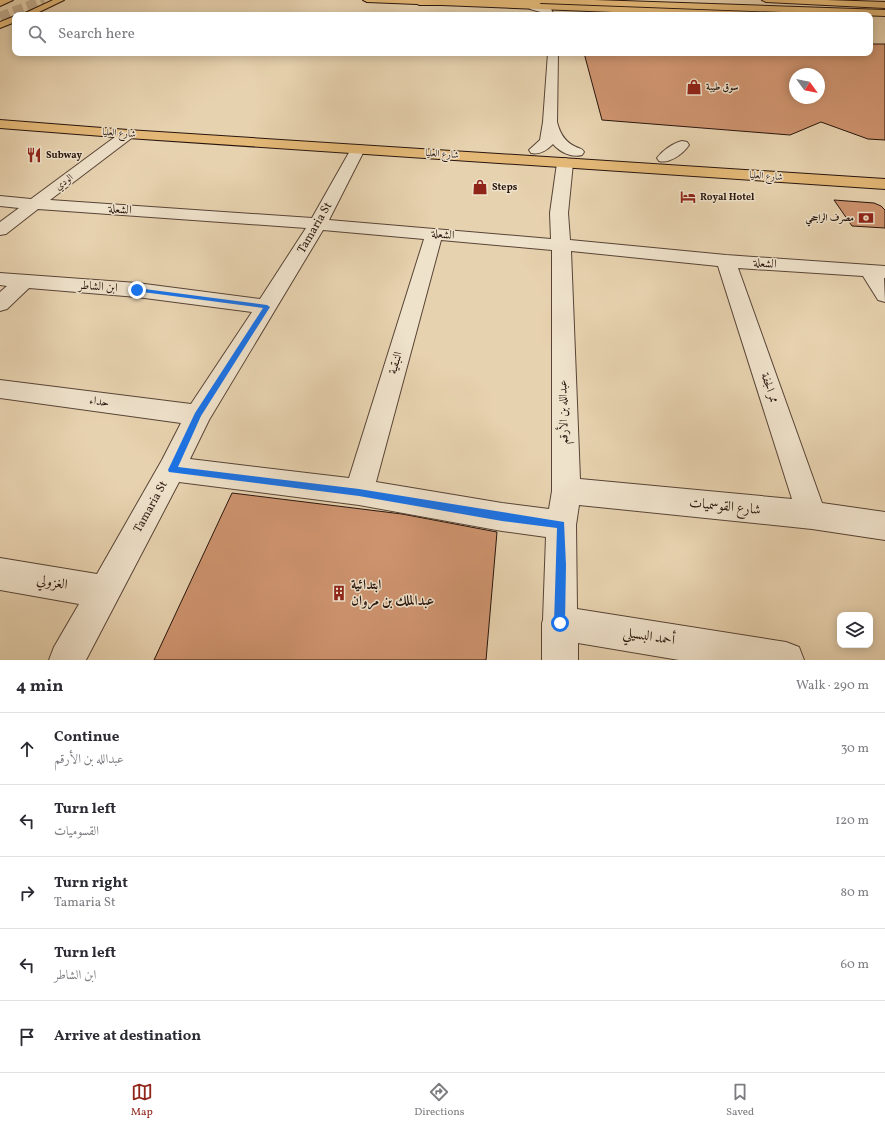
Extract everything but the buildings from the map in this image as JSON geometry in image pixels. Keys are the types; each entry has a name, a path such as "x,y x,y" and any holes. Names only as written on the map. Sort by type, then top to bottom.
{"main road":[{"path":"0,3 9,0"},
{"path":"32,12 60,0"},
{"path":"367,0 677,12"},
{"path":"524,0 853,12"},
{"path":"634,0 885,10"},
{"path":"766,0 850,2 885,5"},
{"path":"419,2 555,1"},
{"path":"736,4 850,2"},
{"path":"725,8 786,12"},
{"path":"873,13 885,13"},
{"path":"873,19 885,20"},
{"path":"0,25 12,20"},
{"name":"شارع العليا","path":"0,114 536,150 571,158 664,158 885,172"},
{"name":"شارع العليا","path":"0,124 128,134 358,148 571,158 885,184"}],"street":[{"path":"533,7 548,12"},
{"path":"562,12 574,8"},
{"path":"536,150 547,142 550,122 553,56"},
{"path":"550,122 552,132 559,145 571,158"},
{"name":"الودي","path":"0,230 128,134"},
{"path":"664,158 682,145"},
{"name":"Tamaria St","path":"67,660 172,470 198,415 318,224 358,148"},
{"name":"عبدالله بن الأرقم","path":"560,660 562,565 561,525 566,491 561,244 559,213 571,158"},
{"name":"الشعلة","path":"0,201 318,224 561,244 726,261 877,271"},
{"name":"النبقية","path":"359,492 434,234"},
{"name":"ممر الجفة","path":"726,261 812,516"},
{"path":"877,271 885,295"},
{"name":"ابن الشاطر","path":"0,279 137,290 267,307"},
{"path":"0,304 23,282"},
{"name":"حداء","path":"0,389 198,415"},
{"path":"172,470 359,492 502,517 561,525"},
{"name":"شارع القوسميات","path":"566,491 812,516 885,526"},
{"name":"الغزولي","path":"0,574 104,592"},
{"name":"أحمد البسيلي","path":"560,623 786,660"}],"tunnel":[{"path":"13,12 44,0"},
{"path":"0,17 12,12"}],"place":[{"name":"سوق طيبة","path":"694,87"},
{"name":"Subway","path":"34,155"},
{"name":"Steps","path":"480,187"},
{"name":"Royal Hotel","path":"688,197"},
{"name":"مصرف الراجحي","path":"866,218"},
{"name":"ابتدائية عبدالملك بن مروان","path":"339,593"}],"route":[{"path":"137,290 267,307 198,415 172,470 359,492 502,517 561,525 562,565 560,623"}]}
